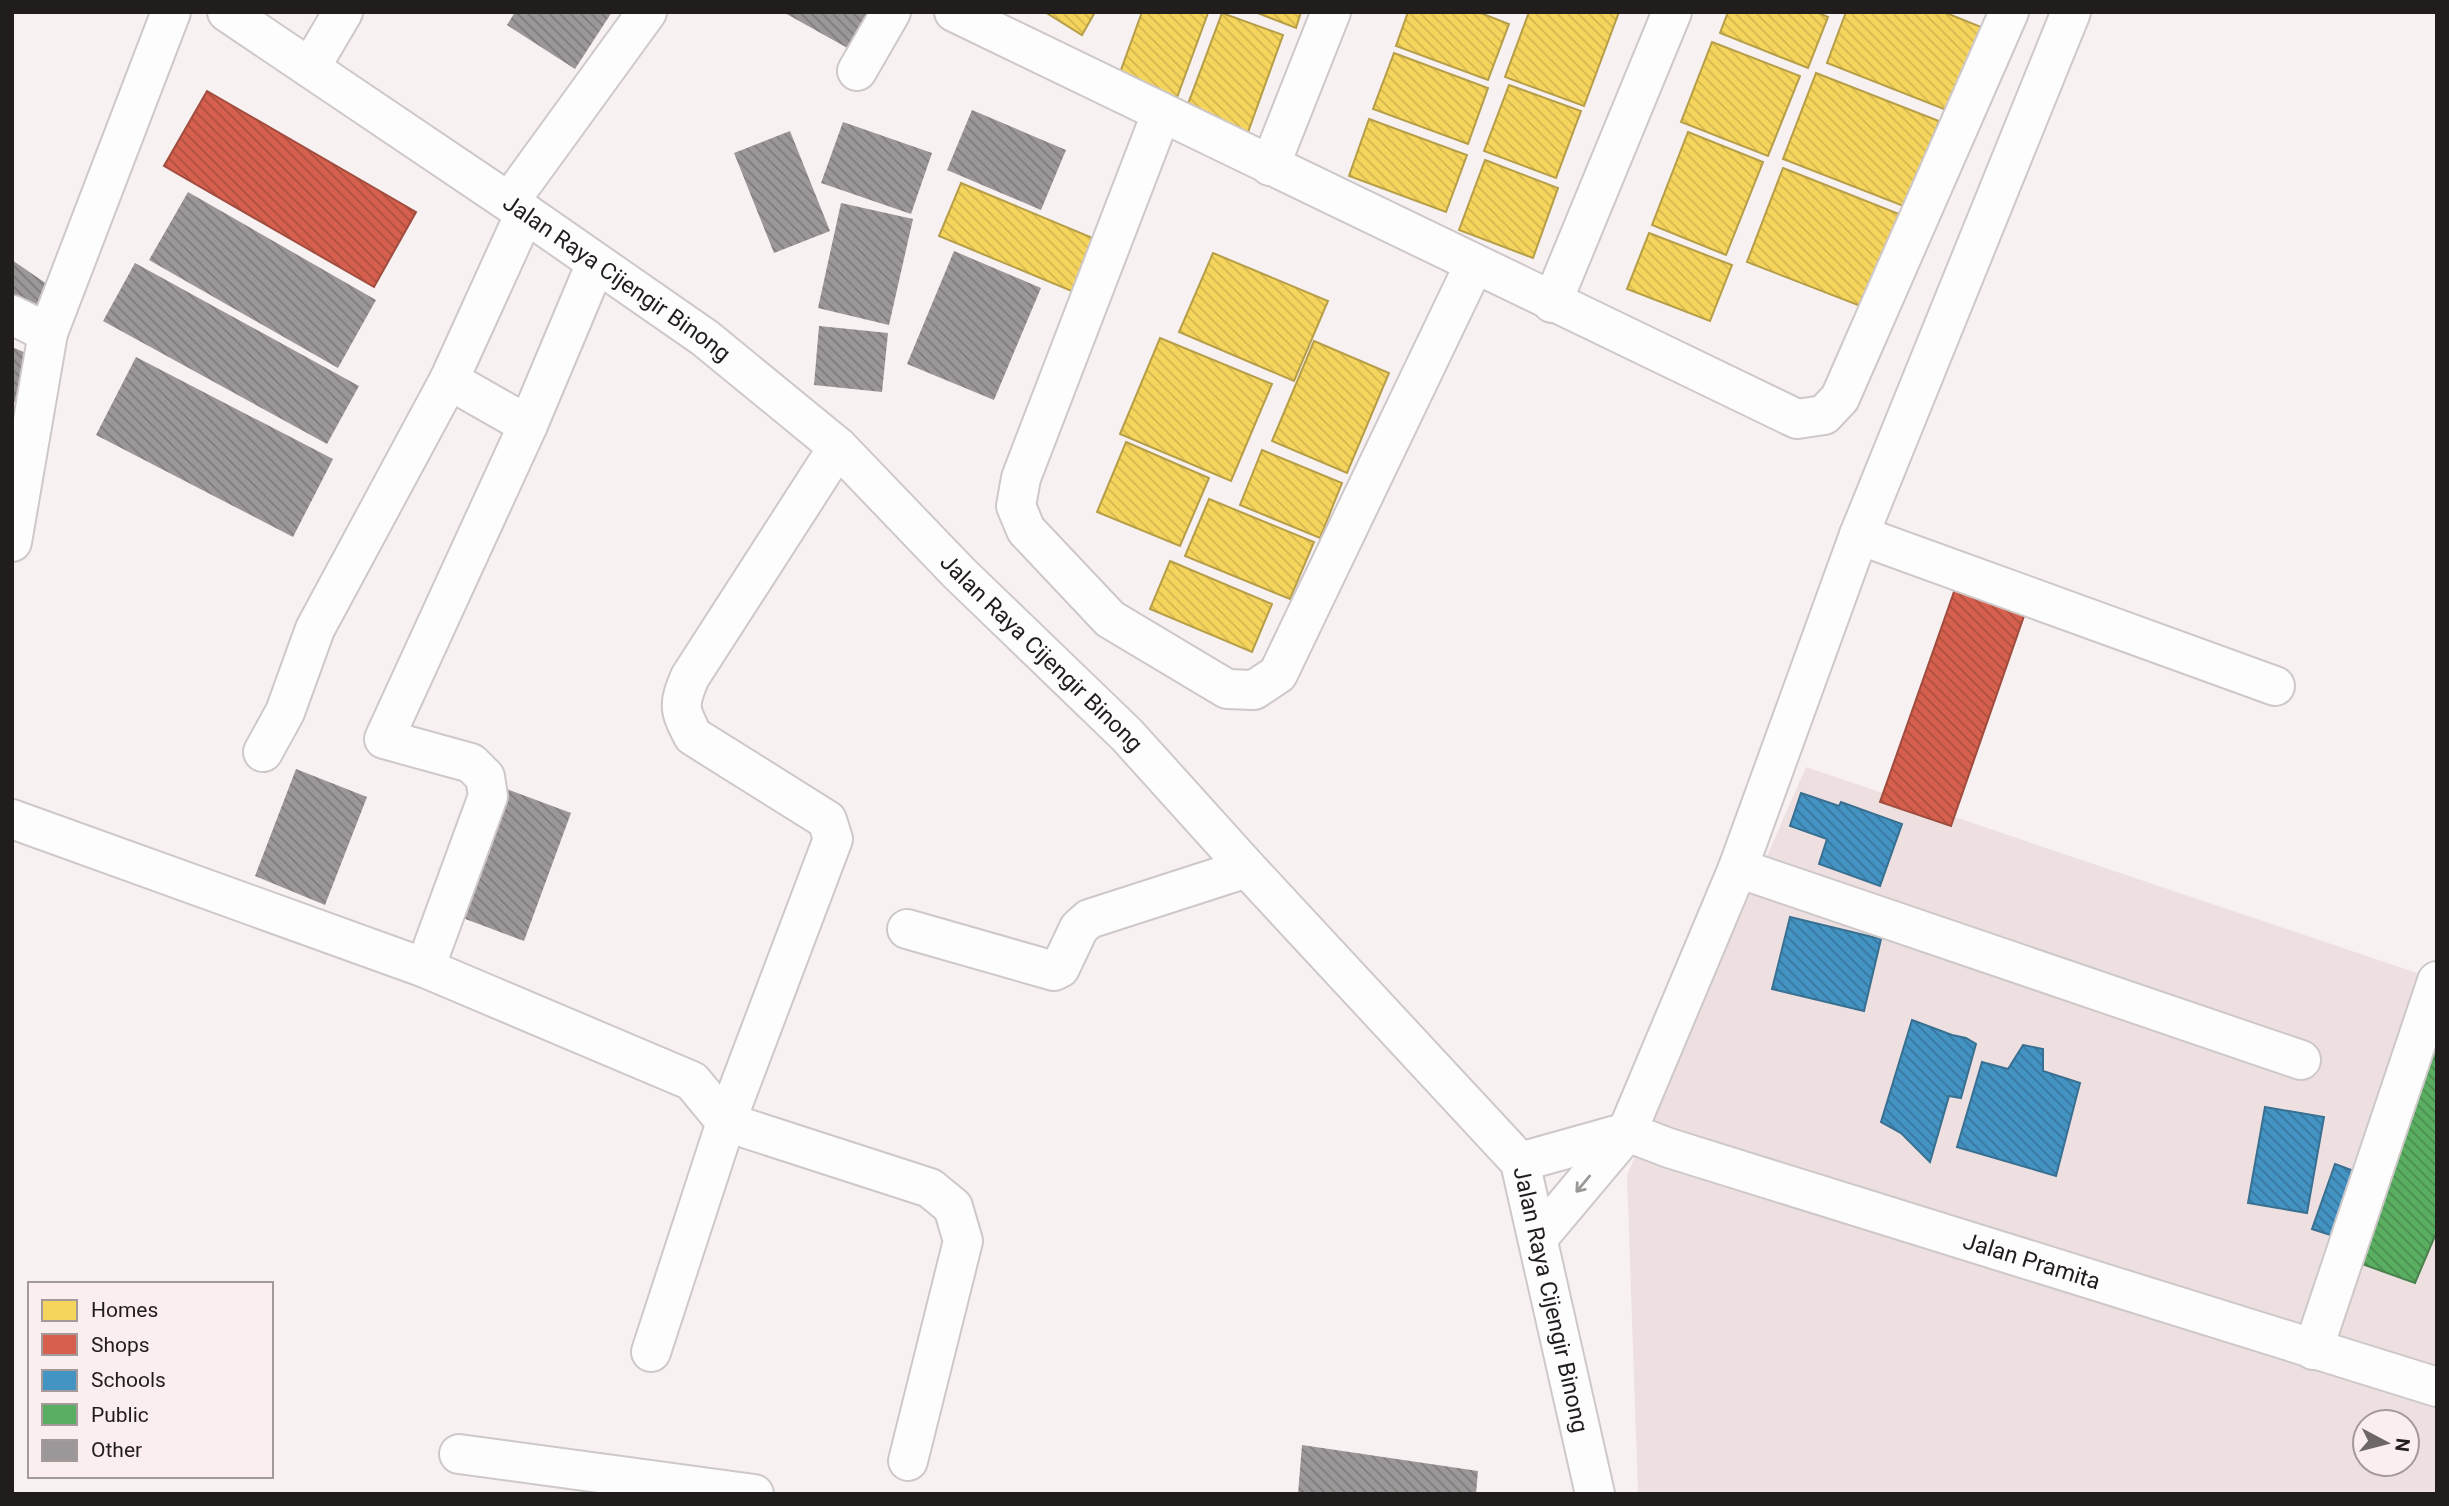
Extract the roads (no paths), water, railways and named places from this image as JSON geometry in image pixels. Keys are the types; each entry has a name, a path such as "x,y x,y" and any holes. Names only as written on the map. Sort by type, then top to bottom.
{"street":[{"path":"12,542 48,333 171,12"},
{"name":"Jalan Raya Cijengir Binong","path":"227,12 705,338 838,447 959,573 1127,735 1247,869 1520,1161 1595,1494"},
{"path":"310,68 343,12"},
{"path":"263,752 285,712 315,629 449,380 517,208 647,12"},
{"path":"857,71 891,12"},
{"path":"954,12 1797,419 1824,415 1840,398 2009,12"},
{"path":"1270,166 1331,12"},
{"path":"1552,303 1672,12"},
{"path":"1538,1238 1627,1132 1738,868 1859,535 2071,12"},
{"path":"1161,114 1021,478 1016,506 1026,530 1110,618 1227,690 1254,690 1278,674 1474,265"},
{"path":"425,968 488,796 485,777 471,762 384,739 527,425 596,263"},
{"path":"12,314 48,333"},
{"path":"449,380 527,425"},
{"path":"650,1352 726,1122 834,839 827,820 693,736 684,719 680,700 690,677 838,447"},
{"path":"1859,535 2275,686"},
{"path":"12,819 425,968 692,1081 726,1122 930,1188 953,1207 962,1241 908,1461"},
{"path":"1738,868 2301,1060"},
{"path":"907,929 1054,971 1060,968 1079,928 1089,919 1247,869"},
{"path":"2313,1350 2437,981"},
{"path":"1520,1161 1627,1132"},
{"name":"Jalan Pramita","path":"1627,1132 1669,1148 2437,1387"},
{"path":"459,1454 754,1494"}]}
